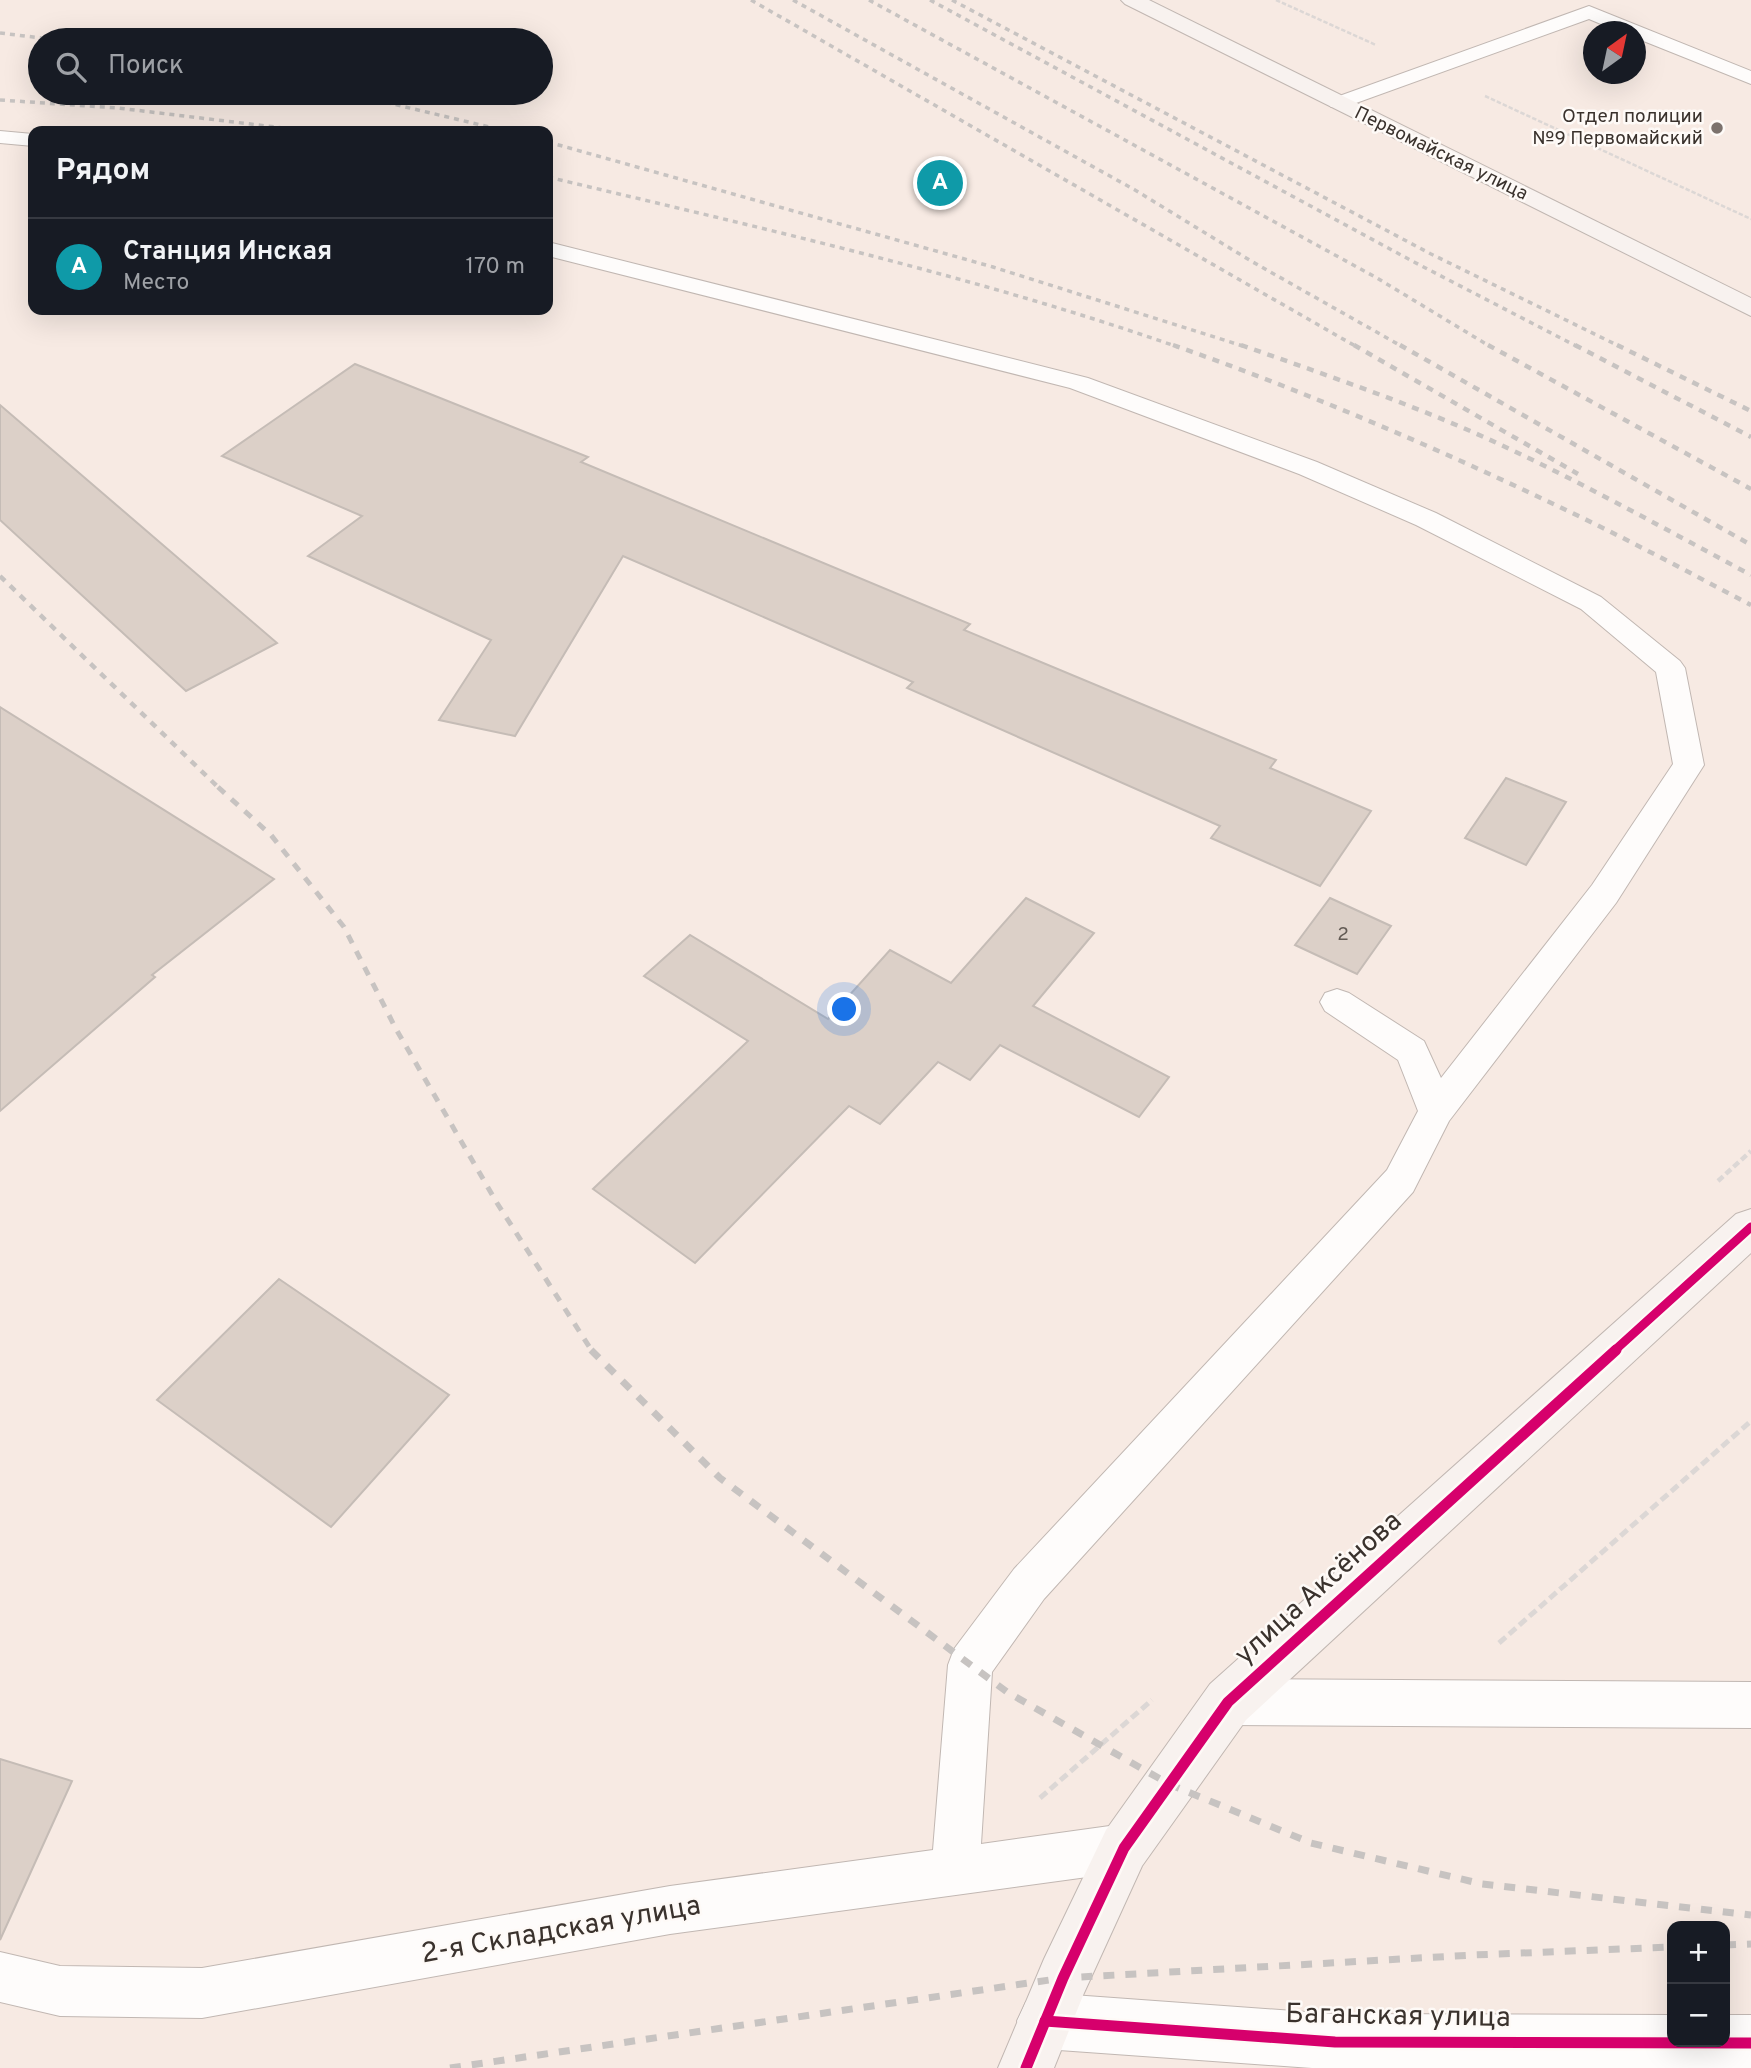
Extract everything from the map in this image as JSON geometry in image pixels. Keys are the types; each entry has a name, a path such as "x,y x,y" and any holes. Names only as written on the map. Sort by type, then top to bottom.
{"main road":[{"name":"Первомайская улица","path":"1132,0 1751,308"},
{"name":"улица Аксёнова","path":"1036,2045 1124,1848 1228,1703 1751,1227"}],"street":[{"name":"Баганская улица","path":"1036,2045 1335,2042 1751,2043"}],"lane":[{"path":"1338,103 1590,12 1751,78"},
{"path":"0,138 28,140"},
{"path":"553,250 1079,383 1296,463 1426,519 1591,603 1670,668 1689,765 1604,894 1436,1111 1400,1181 1029,1584 970,1665 955,1872"},
{"path":"1337,1002 1412,1051 1436,1111"},
{"path":"1228,1703 1751,1705"},
{"name":"2-я Складская улица","path":"0,1977 60,1991 202,1993 670,1910 1124,1848"}],"path":[{"path":"1276,0 1751,219"},
{"path":"1430,1704 1751,1421"}],"building":[{"path":"355,364 588,457 581,462 970,624 964,630 1276,760 1270,768 1371,811 1320,886 1211,838 1220,826 907,688 913,682 623,556 515,736 439,720 491,640 308,556 362,516 222,456"},
{"path":"0,405 277,643 186,691 0,520"},
{"path":"0,707 274,879 152,975 155,977 0,1111"},
{"path":"1506,778 1566,802 1526,865 1465,838"},
{"path":"1026,898 1094,933 1033,1006 1169,1077 1139,1117 1000,1045 970,1080 938,1062 880,1124 849,1106 695,1263 593,1189 748,1041 644,976 690,935 828,1019 890,950 951,983"},
{"path":"1330,898 1391,926 1357,974 1295,945"},
{"path":"279,1279 449,1395 331,1527 157,1400"},
{"path":"0,1759 72,1781 0,1940"}],"railway":[{"path":"751,0 1357,347"},
{"path":"793,0 1135,190 1251,261 1403,347"},
{"path":"869,0 1377,278 1491,347"},
{"path":"930,0 1414,262 1578,347"},
{"path":"952,0 1431,254 1621,347"},
{"path":"0,33 28,36"},
{"path":"0,100 28,102"},
{"path":"74,105 267,126"},
{"path":"397,105 485,126"},
{"path":"553,143 993,267 1246,347"},
{"path":"553,178 944,275 1178,347"},
{"path":"1173,345 1323,402 1470,465 1613,533 1751,605"},
{"path":"1241,345 1395,400 1486,438 1586,487 1751,575"},
{"path":"1354,345 1578,474"},
{"path":"1400,345 1751,545"},
{"path":"1488,345 1751,489"},
{"path":"1575,345 1751,437"},
{"path":"1617,345 1751,411"},
{"path":"0,576 220,789"},
{"path":"218,787 271,835 344,927 396,1029 497,1203 592,1351"},
{"path":"592,1351 720,1478 1007,1692 1169,1784 1311,1843 1482,1884 1751,1915"},
{"path":"1730,1945 1751,1944"},
{"path":"450,2068 1063,1978 1667,1947"}],"cycle path":[{"path":"1026,2068 1063,1978 1124,1848 1228,1702 1751,1227"},
{"path":"1045,2021 1335,2042 1751,2043"}],"place":[{"name":"Отдел полиции №9 Первомайский","path":"1717,128"},
{"name":"Станция Инская","path":"940,183"}]}
